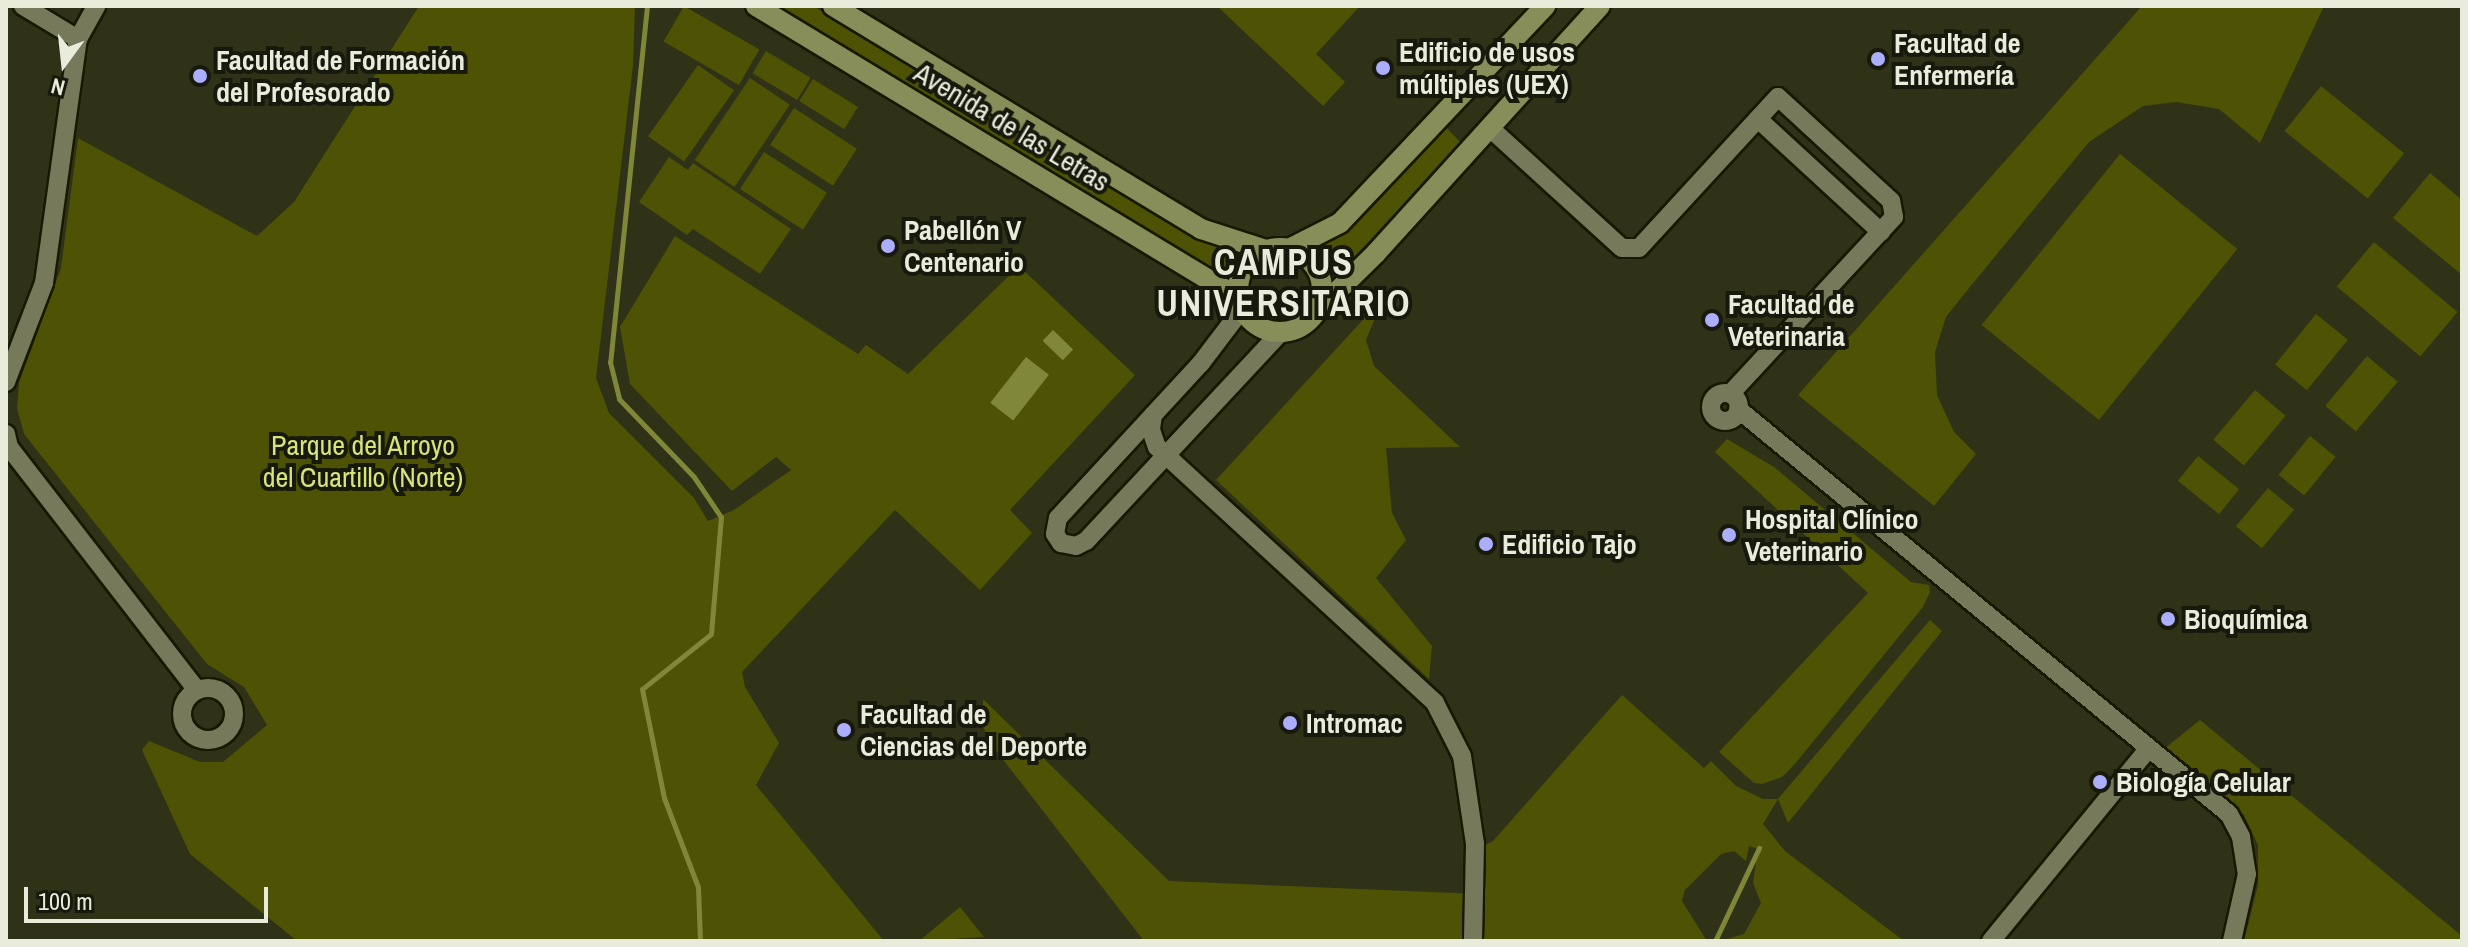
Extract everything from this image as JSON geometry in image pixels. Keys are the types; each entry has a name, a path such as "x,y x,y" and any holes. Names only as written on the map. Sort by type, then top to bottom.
{"main road":[{"name":"Avenida de las Letras","path":"756,6 1241,304"},
{"name":"Avenida de las Letras","path":"833,6 1201,229 1266,250"},
{"path":"1545,6 1340,223 1289,249 1266,250 1243,269 1241,304 1258,326 1281,332 1300,327 1314,314 1490,128 1600,6"},
{"path":"1289,249 1306,257 1320,278 1321,297 1314,314"}],"street":[{"path":"23,6 78,39"},
{"path":"6,382 44,283 78,39 96,6"},
{"path":"1490,128 1622,248 1639,248 1778,97 1891,201 1894,217 1733,408 2229,814 2241,837 2247,874 2244,908 2232,941"},
{"path":"1758,119 1881,232"},
{"path":"1241,304 1153,415 1058,518 1057,539 1069,547 1086,541 1281,332"},
{"path":"1153,415 1152,439 1166,455 1435,703 1462,756 1475,844 1473,941"},
{"path":"6,434 9,447 197,690"},
{"path":"1991,941 2149,748"}],"green space":[{"name":"Parque del Arroyo del Cuartillo (Norte)","path":"419,6 635,6 633,65 596,378 609,413 694,498 708,521 734,510 791,470 776,457 732,491 630,384 620,327 675,236 858,354 866,345 908,374 1019,266 1135,375 1010,510 1032,533 980,590 895,510 742,672 745,687 779,743 756,785 884,941 297,941 190,854 142,750 149,741 200,762 223,762 267,725 244,687 207,664 24,434 17,408 19,383 61,268 78,138 257,236 294,202"},
{"path":"684,6 759,50 739,85 664,42"},
{"path":"773,6 813,6 1237,260 1227,280"},
{"path":"1217,6 1360,6 1316,54 1345,82 1323,106"},
{"path":"2142,6 2324,6 2260,143 2219,109 2176,102 2143,106 2089,142 1946,317 1935,352 1937,395 1954,432 1976,454 1934,506 1798,395"},
{"path":"766,51 811,78 797,100 753,73"},
{"path":"698,65 734,90 684,162 648,136"},
{"path":"750,78 790,105 734,187 695,160"},
{"path":"813,79 858,107 844,129 799,101"},
{"path":"2321,86 2404,153 2368,198 2284,131"},
{"path":"794,108 857,149 833,186 770,145"},
{"path":"1443,124 1461,143 1331,282 1314,249 1347,228"},
{"path":"764,152 827,193 803,230 740,189"},
{"path":"2120,154 2237,249 2099,420 1982,325"},
{"path":"669,157 688,170 693,163 791,229 760,274 693,229 687,235 639,202"},
{"path":"2430,173 2462,200 2462,275 2393,218"},
{"path":"2374,242 2457,312 2420,356 2337,286"},
{"path":"1371,311 1376,316 1366,340 1374,366 1460,447 1386,448 1392,513 1406,540 1376,578 1432,646 1429,679 1216,480"},
{"path":"2316,314 2348,340 2307,390 2275,365"},
{"path":"2367,356 2398,382 2356,432 2325,406"},
{"path":"2255,390 2286,416 2244,466 2213,440"},
{"path":"2310,436 2336,457 2304,496 2279,475"},
{"path":"1727,439 1774,467 1911,582 1929,585 1930,592 1923,607 1794,765 1782,777 1762,784 1754,783 1719,752 1868,593 1715,452"},
{"path":"2198,456 2239,489 2219,514 2178,481"},
{"path":"2268,488 2294,510 2262,548 2236,526"},
{"path":"1930,620 1942,631 1788,823 1778,799"},
{"path":"1622,695 1704,768 1711,761 1736,786 1763,799 1778,799 1763,824 1785,851 1904,941 1721,941 1744,934 1761,903 1753,883 1758,849 1749,846 1746,861 1734,851 1721,854 1685,890 1682,901 1707,941 1144,941 994,748 982,725 983,699 1169,881 1478,894 1480,848 1493,841"},
{"path":"2200,720 2462,936 2462,941 2244,941 2258,885 2258,845 2244,815 2164,749"},
{"path":"960,907 984,937 919,941"}],"shaded area":[{"path":"1053,330 1073,349 1063,360 1043,341"},
{"path":"1026,357 1049,375 1013,421 990,403"}],"waterway":[{"path":"647,6 610,362 619,399 694,477 721,517 711,634 642,689 664,798 698,887 700,941"},
{"path":"1715,941 1759,848"}],"place":[{"name":"Facultad de Enfermería","path":"1878,59"},
{"name":"Edificio de usos múltiples (UEX)","path":"1383,68"},
{"name":"Facultad de Formación del Profesorado","path":"200,76"},
{"name":"Pabellón V Centenario","path":"888,246"},
{"name":"Facultad de Veterinaria","path":"1712,320"},
{"name":"Hospital Clínico Veterinario","path":"1729,535"},
{"name":"Edificio Tajo","path":"1486,544"},
{"name":"Bioquímica","path":"2168,619"},
{"name":"Intromac","path":"1290,723"},
{"name":"Facultad de Ciencias del Deporte","path":"844,730"},
{"name":"Biología Celular","path":"2100,782"}],"district":[{"name":"CAMPUS UNIVERSITARIO","path":"1284,282"}]}
